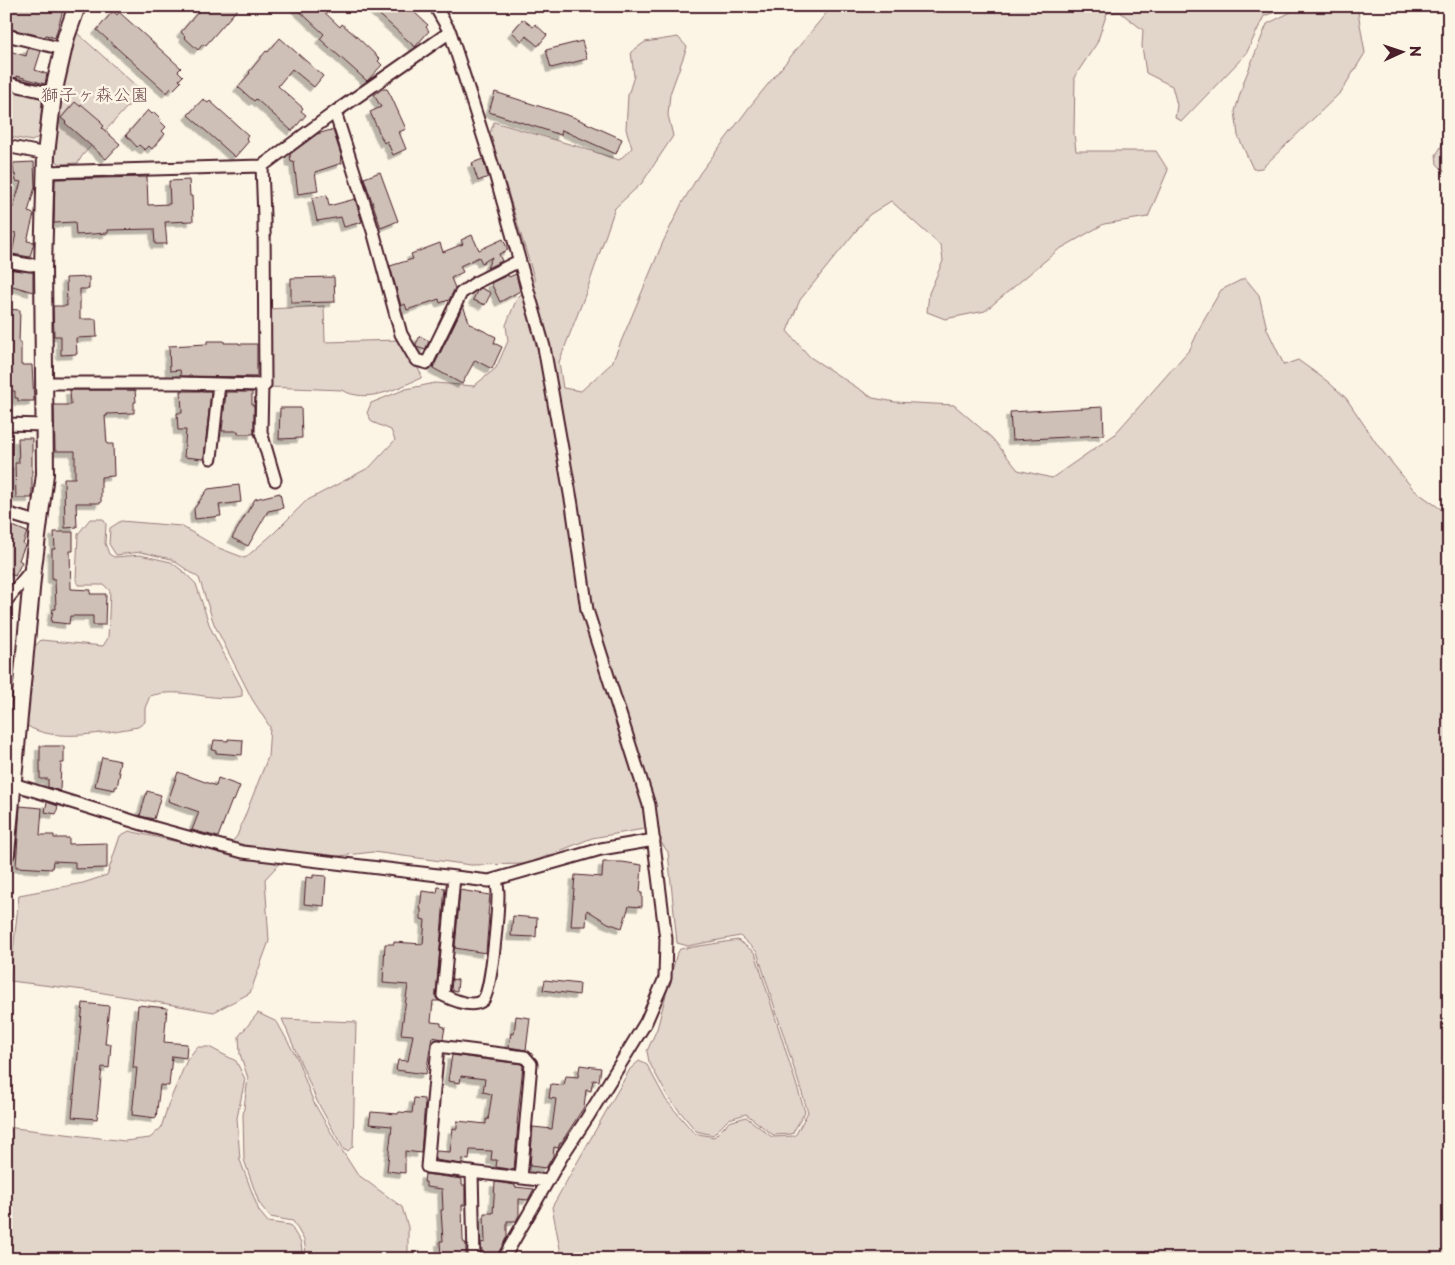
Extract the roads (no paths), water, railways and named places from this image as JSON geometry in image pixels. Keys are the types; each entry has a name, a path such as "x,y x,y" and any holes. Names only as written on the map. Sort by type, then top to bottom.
{"street":[{"path":"6,853 33,568 45,474 43,264 46,154 53,94 66,36 77,6"},
{"path":"435,6 450,32 494,170 544,347 570,496 587,610 649,805 666,939 665,978 646,1022 562,1156 503,1259"},
{"path":"45,172 262,166 335,112 450,32"},
{"path":"6,35 63,49"},
{"path":"6,83 53,94"},
{"path":"335,112 373,231 401,334 416,360 427,363 461,293 477,282 520,261"},
{"path":"6,146 46,154"},
{"path":"262,166 265,385 262,385 261,432 275,480"},
{"path":"6,261 30,265 43,264"},
{"path":"44,383 262,385"},
{"path":"211,458 219,384"},
{"path":"6,424 45,425"},
{"path":"6,513 39,523"},
{"path":"6,600 33,568"},
{"path":"13,784 155,828 243,852 489,881 601,849 654,840"},
{"path":"454,877 443,995 468,1004 484,999 489,988 497,922 498,892 496,879"},
{"path":"521,1178 531,1064 525,1057 438,1046 427,1167 472,1172 521,1178 548,1181"},
{"path":"472,1172 474,1259"}],"park label":[{"name":"獅子ヶ森公園","path":"95,93"}]}
